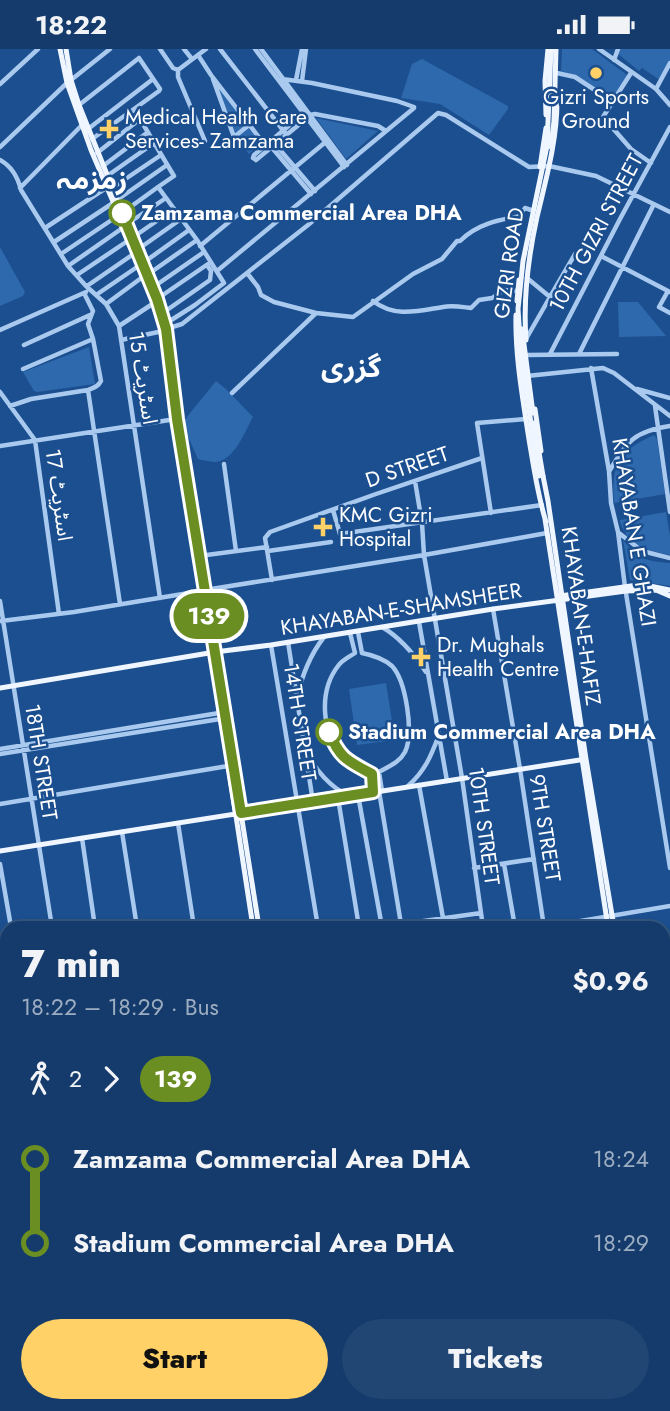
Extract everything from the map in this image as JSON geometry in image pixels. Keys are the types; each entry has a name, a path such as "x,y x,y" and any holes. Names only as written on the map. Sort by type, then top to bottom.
{"main road":[{"path":"60,49 85,127 152,288 165,328"},
{"path":"66,49 69,82 107,176 109,188"},
{"path":"544,504 521,357 518,309 523,261 547,146 553,49"},
{"name":"GIZRI ROAD","path":"553,49 557,73 556,130 526,277 526,339 547,533 560,598"},
{"name":"GIZRI ROAD","path":"544,504 526,419 516,330 517,291 540,166 546,124 545,81 553,49"},
{"path":"146,275 165,328 176,419 252,921"},
{"path":"176,419 199,556 202,591"},
{"name":"KHAYABAN-E-HAFIZ","path":"544,504 560,598"},
{"path":"625,589 650,586 670,590"},
{"path":"625,589 656,590 670,596"},
{"name":"KHAYABAN-E-SHAMSHEER","path":"0,688 213,652 358,632 625,589"},
{"path":"560,598 612,921"},
{"path":"213,652 228,766 258,921"},
{"path":"0,851 584,759"},
{"path":"608,921 609,915"}],"street":[{"path":"0,84 38,49"},
{"path":"0,147 69,82 110,49"},
{"path":"160,49 173,68 178,70"},
{"path":"184,49 192,59"},
{"path":"178,70 206,49"},
{"path":"220,49 284,133"},
{"path":"258,49 345,166"},
{"path":"299,81 304,49"},
{"path":"599,49 656,89 670,105"},
{"path":"614,60 618,49"},
{"path":"198,55 249,125 313,193"},
{"path":"79,105 139,58 160,90 92,139"},
{"path":"656,89 670,63"},
{"path":"178,70 178,77 205,141"},
{"path":"632,72 603,117 631,149 651,163"},
{"path":"557,73 575,77 613,102"},
{"path":"211,75 234,137 249,125"},
{"path":"20,188 85,127 153,79"},
{"path":"218,271 414,108 397,101 299,81 281,80"},
{"path":"61,254 174,176 134,109"},
{"path":"121,340 182,324 308,225 438,113 446,115 528,167 549,166 596,176 670,212"},
{"path":"269,146 307,115 315,114 381,127 386,131"},
{"path":"97,153 140,119"},
{"name":"10TH GIZRI STREET","path":"550,354 670,127"},
{"path":"103,166 148,132"},
{"path":"106,304 198,243 327,141"},
{"path":"107,176 154,143"},
{"path":"45,228 161,155"},
{"name":"اسٹریٹ 15","path":"0,160 7,164 19,182 20,188 68,265 106,304 119,326 160,598"},
{"path":"54,242 167,165"},
{"path":"158,187 204,252 211,271 209,280 167,310 161,311"},
{"path":"68,265 166,198"},
{"path":"579,354 654,204"},
{"path":"247,273 264,297 274,302 316,313 353,317 413,274 442,259 457,241 468,233 496,220 521,216 525,208 531,210"},
{"path":"77,275 174,209"},
{"path":"0,330 84,293 181,219"},
{"path":"96,295 189,230"},
{"path":"152,288 204,252"},
{"path":"526,339 575,254"},
{"path":"600,256 669,291 659,307 670,313"},
{"path":"165,328 224,284 218,271 209,263"},
{"path":"119,326 209,263"},
{"path":"526,277 550,297"},
{"path":"373,301 381,307 395,311 412,312 444,306 471,308 479,300 492,298 504,290 517,291"},
{"path":"10,406 31,399 96,388 101,381 88,324 93,311 84,293"},
{"path":"232,393 316,313"},
{"path":"24,345 90,315"},
{"path":"23,369 93,339"},
{"path":"527,355 617,354"},
{"name":"KHAYABAN E GHAZI","path":"591,368 670,868"},
{"path":"520,376 603,368 614,373 670,417"},
{"path":"633,388 670,398"},
{"path":"88,390 120,604"},
{"name":"اسٹریٹ 17","path":"0,392 35,440 59,614"},
{"path":"654,405 670,512"},
{"path":"0,446 176,419"},
{"path":"491,513 477,423 526,419"},
{"path":"609,471 620,452 638,435 670,426"},
{"name":"D STREET","path":"267,549 265,538 270,533 482,458"},
{"path":"224,464 236,551"},
{"name":"10TH STREET","path":"415,481 424,555 462,778 483,921"},
{"path":"333,510 340,534 544,504"},
{"path":"618,532 642,551 670,558"},
{"path":"1,621 272,580 547,533"},
{"path":"199,556 331,542"},
{"path":"267,549 272,580"},
{"name":"18TH STREET","path":"0,601 1,621 51,921"},
{"name":"9TH STREET","path":"493,609 544,921"},
{"path":"419,622 447,781"},
{"path":"382,627 400,639 429,675"},
{"path":"358,632 362,653 380,658 397,673 406,706 408,745 400,759 379,772 376,779 400,921"},
{"path":"350,633 354,653 338,665 327,684 326,720 331,739 344,758 370,773 376,779 378,792"},
{"path":"297,699 306,666 324,637"},
{"path":"352,641 359,640"},
{"path":"288,642 313,802"},
{"name":"14TH STREET","path":"271,645 317,921"},
{"path":"0,754 22,748 220,716"},
{"path":"407,787 429,762 439,736"},
{"path":"304,747 310,760 332,785 345,795 357,795 381,921"},
{"path":"0,748 22,748"},
{"path":"0,804 228,766"},
{"path":"419,785 443,918"},
{"path":"338,798 358,921"},
{"path":"178,823 193,921"},
{"path":"122,832 136,921"},
{"path":"82,838 94,921"},
{"path":"474,868 534,859"},
{"path":"0,864 10,921"},
{"path":"504,864 514,921"},
{"path":"577,921 670,906"},
{"path":"422,921 481,913"}],"shaded area":[{"name":"Gizri Sports Ground","path":"562,49 592,49 627,75 612,100 577,76 561,71"},
{"path":"618,49 670,49 670,63 660,80 642,68 639,71 617,53"},
{"path":"422,59 508,106 489,135 440,104 401,98 412,64"},
{"path":"211,75 261,144 249,154 234,137"},
{"path":"316,118 378,131 346,159"},
{"path":"0,247 25,292 23,296 0,306"},
{"path":"618,302 638,302 666,336 619,337"},
{"path":"89,347 95,384 37,392 23,372"},
{"path":"216,381 253,417 234,451 216,462 198,459 182,423"},
{"path":"654,435 657,439 665,494 614,503 614,479 619,461 632,447"},
{"path":"666,512 670,555 639,546 624,531 620,522 620,520"},
{"path":"623,540 644,558 670,563 670,586 630,580"},
{"path":"386,683 395,740 357,745 349,689"}],"bus line":[{"name":"139","path":"122,213 157,299 166,329 177,419 241,813 373,792 372,774 344,758 329,732"}],"place":[{"name":"Gizri Sports Ground","path":"596,73"},
{"name":"Medical Health Care Services- Zamzama","path":"109,129"},
{"name":"Zamzama Commercial Area DHA","path":"122,213"},
{"name":"KMC Gizri Hospital","path":"323,527"},
{"name":"Dr. Mughals Health Centre","path":"421,657"},
{"name":"Stadium Commercial Area DHA","path":"329,732"}],"district":[{"name":"زمزمہ","path":"92,179"},
{"name":"گزری","path":"351,367"}]}
